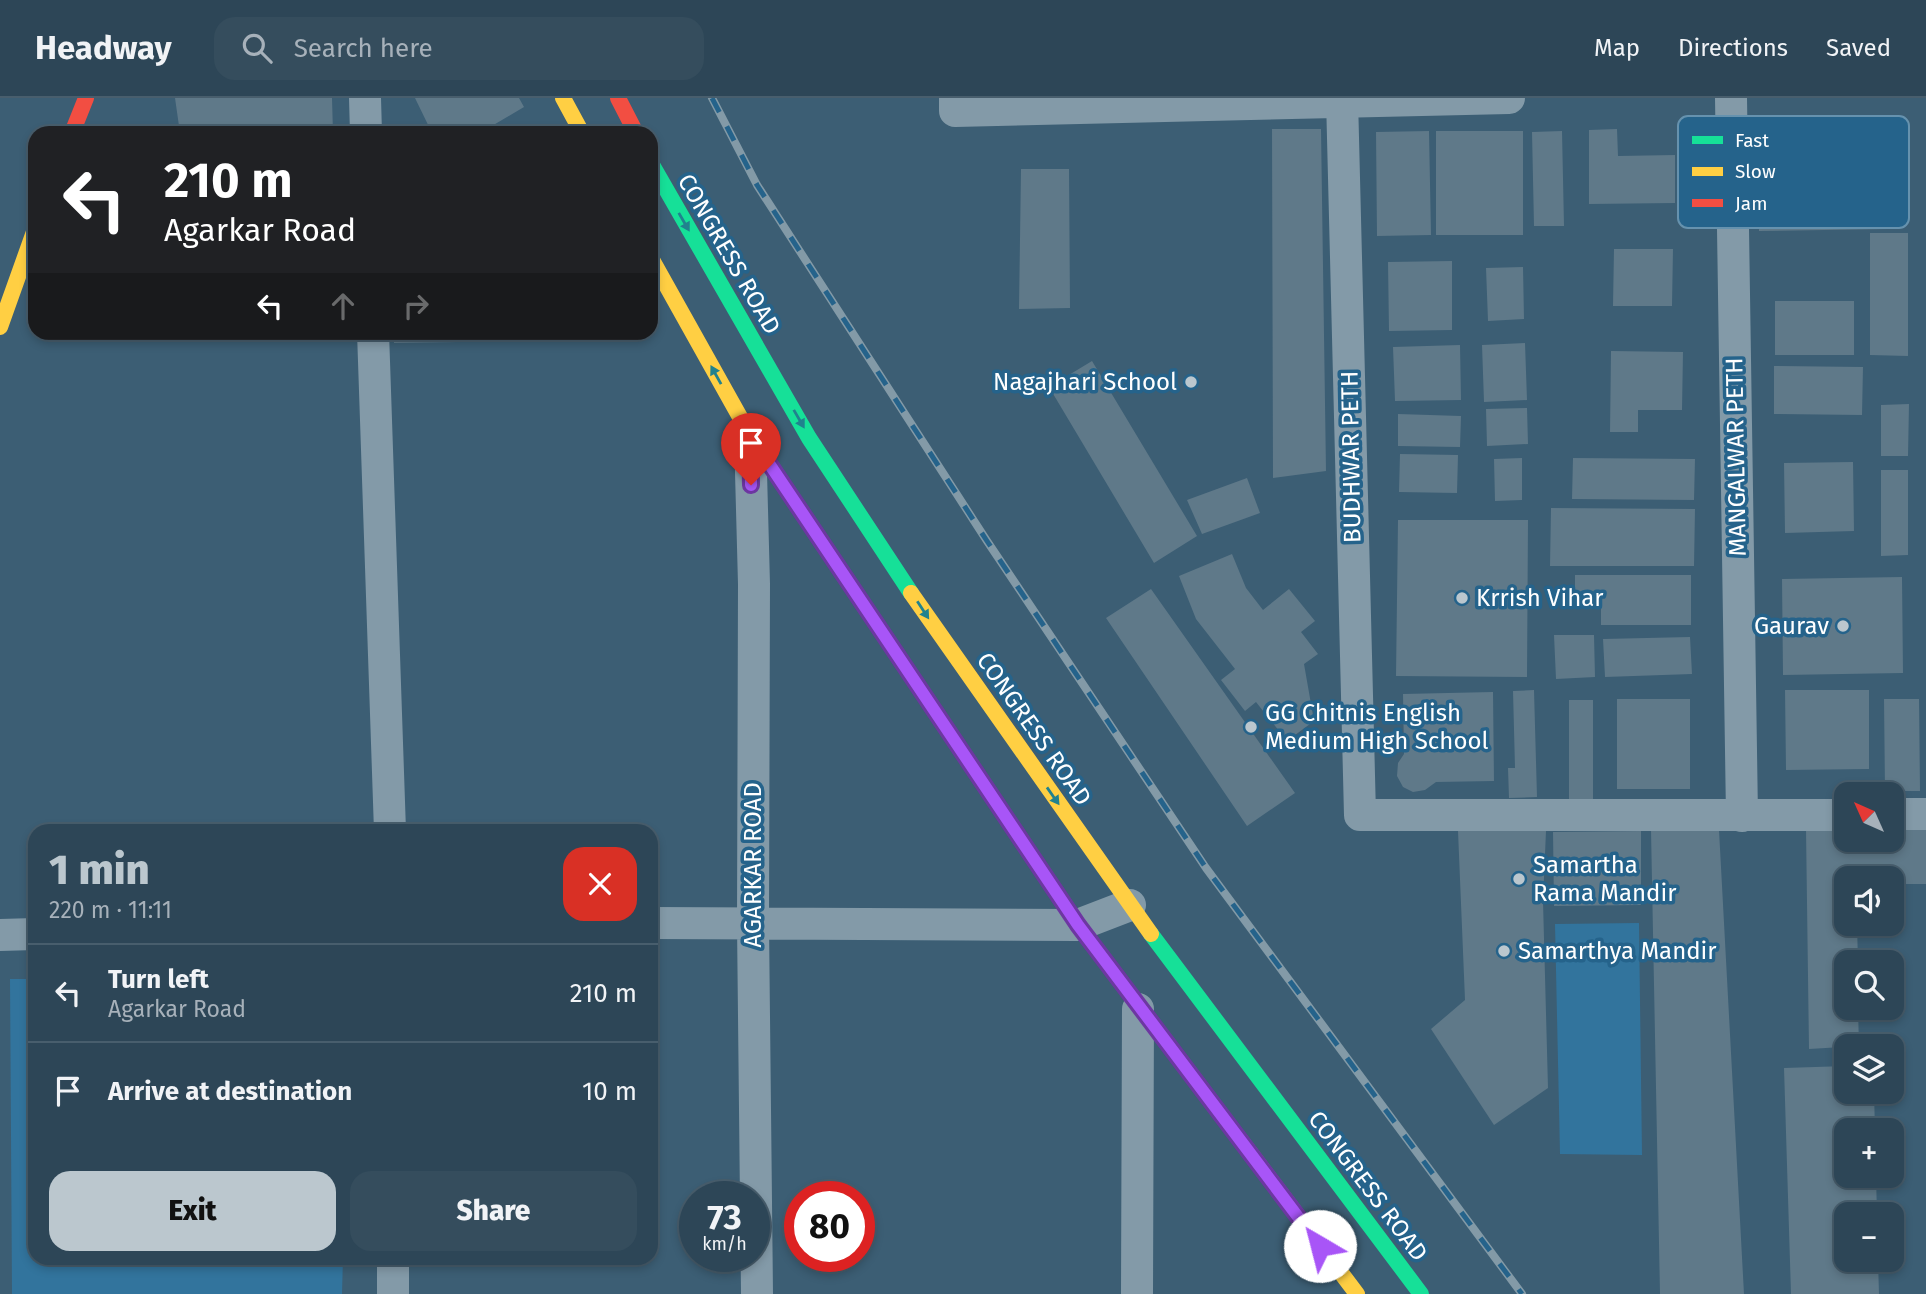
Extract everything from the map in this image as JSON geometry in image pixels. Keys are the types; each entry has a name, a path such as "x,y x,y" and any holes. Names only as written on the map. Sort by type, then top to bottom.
{"main road":[{"path":"75,126 86,98"},
{"path":"563,98 578,126"},
{"path":"618,98 632,126"},
{"name":"CONGRESS ROAD","path":"658,175 809,438 931,624 1130,905 1421,1294"},
{"path":"0,327 28,249"},
{"path":"658,271 750,435 1078,925 1357,1294"}],"street":[{"path":"365,98 366,126"},
{"path":"955,105 1509,98"},
{"name":"MANGALWAR PETH","path":"1731,98 1731,116"},
{"name":"BUDHWAR PETH","path":"1342,100 1360,815 1742,816"},
{"name":"MANGALWAR PETH","path":"1733,228 1742,816"},
{"path":"373,340 390,824"},
{"name":"AGARKAR ROAD","path":"750,435 754,584 753,924 757,1294"},
{"path":"1904,814 1926,814"},
{"path":"1742,816 1834,815"},
{"path":"658,923 1078,925 1130,905"},
{"path":"0,935 28,934"},
{"path":"1138,1294 1139,1009"},
{"path":"393,1265 393,1294"}],"shaded area":[{"path":"1639,923 1642,1155 1560,1154 1555,924"},
{"path":"10,979 28,979 28,1265 343,1265 342,1294 12,1294"}],"building":[{"path":"175,98 332,98 333,126 179,126"},
{"path":"415,98 519,98 524,107 492,126 429,126"},
{"path":"1272,129 1321,129 1326,471 1273,478"},
{"path":"1617,129 1618,156 1675,155 1675,203 1589,204 1589,130"},
{"path":"1429,131 1431,235 1377,236 1376,132"},
{"path":"1436,131 1523,131 1523,235 1436,235"},
{"path":"1562,131 1564,226 1534,226 1532,132"},
{"name":"Nagajhari School","path":"1021,169 1069,169 1070,308 1019,309"},
{"path":"1759,228 1888,228 1888,229 1759,231"},
{"path":"1870,233 1908,233 1908,356 1870,355"},
{"path":"1614,249 1673,249 1672,306 1613,306"},
{"path":"1452,261 1452,330 1389,331 1388,262"},
{"path":"1523,267 1524,319 1488,321 1486,268"},
{"path":"1775,301 1854,301 1854,355 1775,355"},
{"path":"394,340 458,340 458,342 394,343"},
{"path":"1525,343 1527,400 1484,402 1482,345"},
{"path":"1460,345 1461,400 1395,401 1393,347"},
{"path":"1611,351 1683,352 1682,410 1638,410 1638,432 1610,432"},
{"name":"Nagajhari School","path":"1092,361 1197,536 1154,563 1049,387"},
{"path":"1774,366 1863,367 1862,415 1774,414"},
{"path":"1909,404 1908,456 1881,456 1881,405"},
{"path":"1527,408 1528,444 1487,446 1486,409"},
{"path":"1398,414 1461,416 1460,447 1398,446"},
{"path":"1400,454 1458,455 1457,493 1399,492"},
{"path":"1522,458 1522,500 1495,501 1494,459"},
{"path":"1573,458 1695,459 1694,500 1572,499"},
{"path":"1853,462 1854,531 1785,533 1784,463"},
{"path":"1881,470 1908,470 1908,555 1881,556"},
{"path":"1247,478 1260,513 1202,534 1187,500"},
{"path":"1551,508 1695,509 1694,566 1550,566"},
{"name":"Krrish Vihar","path":"1398,520 1528,520 1527,677 1396,676"},
{"path":"1232,554 1246,588 1263,610 1289,589 1315,621 1301,632 1318,654 1304,664 1314,721 1287,741 1256,702 1245,711 1221,680 1235,669 1196,619 1179,576"},
{"path":"1575,575 1691,575 1691,625 1601,625 1601,607 1575,607"},
{"name":"Gaurav","path":"1902,577 1903,673 1783,675 1782,579"},
{"path":"1151,589 1295,793 1247,826 1106,618"},
{"path":"1554,635 1594,635 1595,677 1556,679"},
{"path":"1690,637 1692,674 1605,677 1603,639"},
{"path":"1534,690 1537,797 1509,798 1508,768 1515,768 1513,691"},
{"path":"1785,690 1869,690 1869,769 1786,770"},
{"path":"1493,692 1494,781 1436,782 1425,790 1413,792 1403,787 1397,776 1398,763 1404,754 1403,694"},
{"path":"1617,699 1690,699 1690,789 1617,789"},
{"path":"1884,699 1919,699 1920,791 1904,791 1904,782 1885,782"},
{"path":"1569,700 1593,700 1593,802 1569,803"},
{"path":"1926,827 1926,884 1904,884 1904,866 1834,866 1834,936 1857,936 1858,950 1834,950 1834,1020 1858,1020 1859,1034 1834,1034 1834,1048 1809,1049 1806,829 1834,828 1834,852 1904,852 1904,828"},
{"path":"1651,830 1719,830 1744,1294 1660,1294"},
{"name":"Samarthya Mandir","path":"1458,831 1546,831 1543,901 1548,1088 1494,1125 1431,1029 1465,1000"},
{"path":"1641,831 1641,905 1554,906 1553,832"},
{"path":"1834,1066 1834,1104 1874,1104 1875,1118 1834,1118 1834,1188 1876,1188 1877,1202 1834,1202 1834,1272 1878,1272 1879,1294 1791,1294 1784,1068"}],"railway":[{"path":"712,98 757,185 987,541 1206,868 1522,1294"}],"traffic: fast":[{"path":"658,175 809,438 911,593"},
{"path":"952,737 1078,925 1239,1138"},
{"path":"1151,934 1421,1294"}],"traffic: slow":[{"path":"563,98 578,126"},
{"path":"0,327 28,249"},
{"path":"658,271 750,435 952,737"},
{"path":"911,593 1151,934"},
{"path":"1239,1138 1357,1294"}],"traffic: jam":[{"path":"75,126 86,98"},
{"path":"618,98 632,126"}],"place":[{"name":"Nagajhari School","path":"1191,382"},
{"name":"Krrish Vihar","path":"1462,598"},
{"name":"Gaurav","path":"1843,626"},
{"name":"GG Chitnis English Medium High School","path":"1251,727"},
{"name":"Samartha Rama Mandir","path":"1519,879"},
{"name":"Samarthya Mandir","path":"1504,951"}],"route":[{"path":"751,485 750,435 1078,925 1320,1246"}]}
